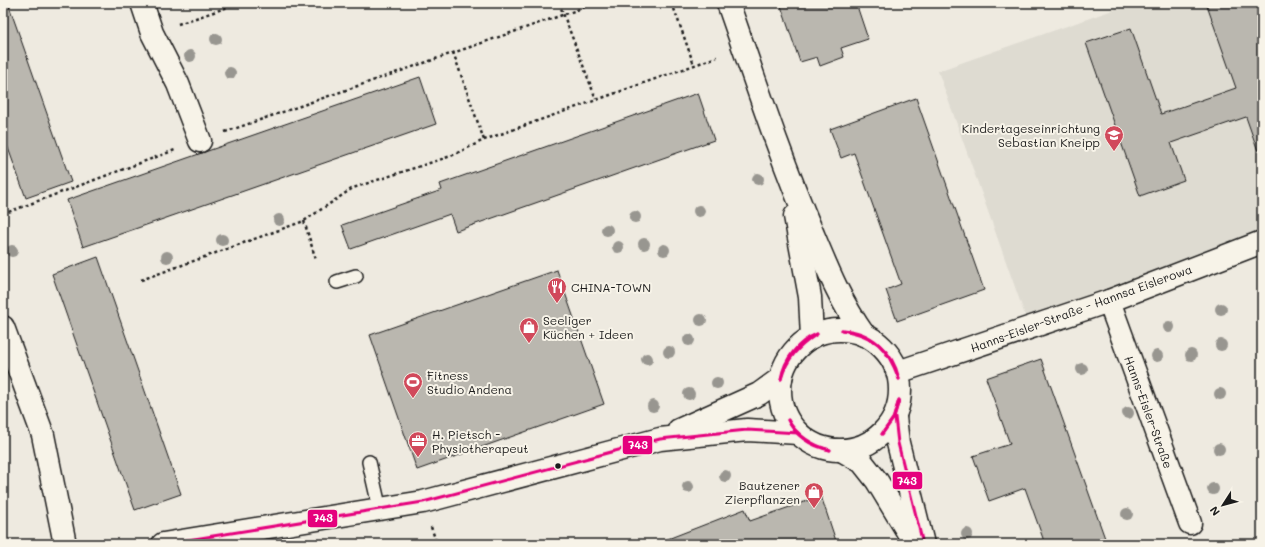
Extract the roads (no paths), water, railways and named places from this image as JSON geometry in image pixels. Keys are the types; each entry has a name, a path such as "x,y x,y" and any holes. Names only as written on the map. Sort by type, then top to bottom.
{"street":[{"path":"142,3 152,32 178,84 200,141"},
{"path":"728,3 788,177 835,286 851,317 864,335"},
{"path":"788,177 810,297 812,337"},
{"name":"Hanns-Eisler-Straße - Hannsa Eislerowa","path":"898,372 1109,301 1262,242"},
{"name":"Hanns-Eisler-Straße","path":"1109,301 1190,523"},
{"path":"3,327 43,435 65,544"},
{"path":"838,329 857,332 864,335 874,340 888,352 898,372 901,388 899,406 891,424 878,438 862,447 843,451 824,449 806,441 792,428 784,411 780,392 781,378 790,356 803,343 819,333 838,329"},
{"path":"163,544 423,502 660,439 746,401 759,394 781,378"},
{"path":"894,417 898,443 923,544"},
{"path":"660,439 747,430 798,432"},
{"path":"843,451 862,462 877,481 914,544"}],"lane":[{"path":"337,282 356,276"},
{"path":"369,462 380,510"}],"place":[{"name":"Kindertageseinrichtung Sebastian Kneipp","path":"1114,152"},
{"name":"CHINA-TOWN","path":"557,304"},
{"name":"Seeliger Küchen + Ideen","path":"529,344"},
{"name":"Fitness Studio Andena","path":"413,399"},
{"name":"H. Pietsch - Physiotherapeut","path":"418,458"},
{"name":"Bautzener Zierpflanzen","path":"814,509"}]}
